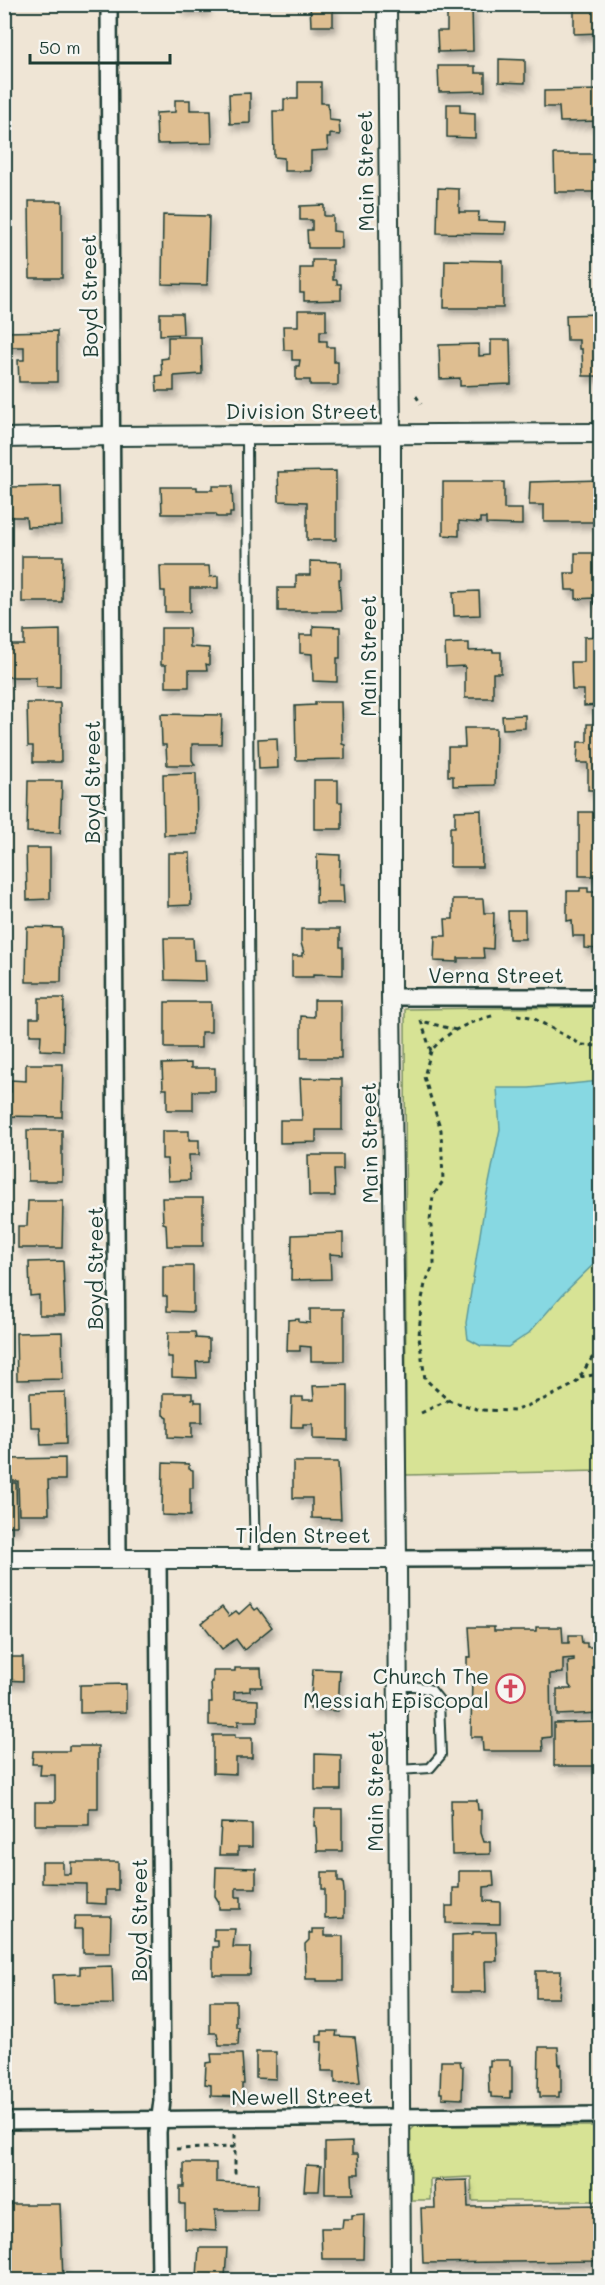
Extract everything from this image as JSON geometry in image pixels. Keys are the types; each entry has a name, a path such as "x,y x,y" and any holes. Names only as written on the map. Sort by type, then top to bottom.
{"street":[{"name":"Boyd Street","path":"109,4 118,1558"},
{"name":"Main Street","path":"387,4 391,435 391,997 399,1770 401,2280"},
{"name":"Division Street","path":"4,438 600,432"},
{"name":"Verna Street","path":"391,997 600,997"},
{"name":"Boyd Street","path":"158,1558 162,2101 159,2120 160,2280"},
{"name":"Tilden Street","path":"4,1559 600,1558"},
{"name":"Newell Street","path":"4,2121 600,2115"}],"lane":[{"path":"247,435 251,1383 255,1559"},
{"path":"398,1686 415,1686 431,1690 439,1700 441,1755 430,1768 399,1770"}],"path":[{"path":"416,396 421,404"},
{"path":"501,1014 470,1022 442,1038 431,1050 424,1077 441,1130 443,1181 433,1196 430,1220 434,1264 425,1284 421,1304 419,1337 425,1378 448,1400 480,1410 514,1411 575,1384 592,1358 600,1352"},
{"path":"511,1015 531,1017 582,1045 600,1046"},
{"path":"431,1050 421,1020 456,1030"},
{"path":"580,1377 600,1374"},
{"path":"421,1413 448,1400"},
{"path":"171,2150 235,2147 234,2176"}],"green space":[{"path":"600,1007 600,1471 406,1475 405,1009"},
{"path":"415,2126 600,2126 600,2201 472,2201 471,2177 430,2179 430,2200 409,2200 409,2132"}],"water":[{"path":"600,1081 600,1258 563,1294 529,1333 508,1347 481,1346 468,1339 466,1323 485,1203 500,1129 497,1088 529,1088"}],"building":[{"path":"181,4 206,4 206,10 181,9"},
{"path":"310,4 333,4 333,26 311,26"},
{"path":"574,4 600,4 600,33 574,34"},
{"path":"472,7 473,51 438,52 437,31 447,31 447,8"},
{"path":"499,59 525,60 525,83 499,82"},
{"path":"438,66 475,66 475,73 485,73 485,91 439,92"},
{"path":"298,82 321,82 321,103 328,103 329,120 339,121 340,135 330,134 330,138 327,138 328,150 311,151 311,171 284,171 284,158 274,157 273,111 284,111 284,99 298,99"},
{"path":"600,90 600,121 560,122 559,107 544,107 544,91"},
{"path":"250,93 250,123 230,124 229,94"},
{"path":"175,100 190,100 190,110 211,110 212,143 157,144 156,113 175,112"},
{"path":"447,104 460,104 460,112 475,113 475,138 447,137"},
{"path":"554,154 600,154 600,192 555,192"},
{"path":"438,188 459,189 459,212 479,212 478,221 506,222 505,234 437,233"},
{"path":"29,201 62,201 62,278 30,278"},
{"path":"324,205 324,216 333,216 333,231 341,232 341,248 308,248 307,230 312,230 312,220 300,220 300,206"},
{"path":"163,215 209,216 207,285 162,284"},
{"path":"312,260 333,260 333,280 341,284 341,300 304,301 304,293 300,293 300,268 312,268"},
{"path":"445,260 503,261 503,308 444,308"},
{"path":"298,310 326,310 326,331 320,331 320,341 327,341 327,347 334,347 334,362 338,362 338,385 310,385 310,380 296,380 296,366 299,366 300,360 292,360 292,350 284,350 283,326 298,326"},
{"path":"160,313 182,313 183,334 160,335"},
{"path":"600,314 600,376 583,376 582,349 579,349 579,340 567,340 566,315"},
{"path":"57,331 57,382 19,382 18,360 24,360 24,347 4,347 4,332"},
{"path":"168,337 201,337 202,374 174,376 174,391 157,391 156,376 162,375 161,359 168,358"},
{"path":"491,340 510,340 511,384 460,386 460,378 440,379 439,345 479,344 479,356 491,355"},
{"path":"336,471 336,540 307,540 307,502 279,501 278,472"},
{"path":"600,480 600,522 544,522 544,505 529,505 530,482"},
{"path":"443,482 504,482 504,509 522,509 522,525 486,524 486,518 480,518 480,523 459,521 459,536 443,535"},
{"path":"61,486 62,526 27,527 26,517 10,517 9,487"},
{"path":"213,486 232,486 233,513 230,513 230,517 217,517 216,514 162,514 161,487 197,487 197,490 213,490"},
{"path":"575,553 600,553 600,604 594,604 594,598 576,599 576,590 566,590 565,573 575,573"},
{"path":"22,556 63,556 62,602 22,602"},
{"path":"310,561 341,562 341,579 339,579 341,611 278,611 278,588 296,588 296,575 310,575"},
{"path":"160,566 209,566 210,577 218,576 218,588 190,588 190,612 165,612 165,591 161,591"},
{"path":"479,591 480,615 454,616 453,592"},
{"path":"313,626 340,627 337,682 313,681 312,654 300,653 300,635 313,635"},
{"path":"161,628 189,628 190,647 209,648 207,670 189,670 189,687 166,687 166,665 161,665"},
{"path":"60,630 60,687 36,687 36,677 5,677 5,645 24,645 24,631"},
{"path":"600,636 600,705 584,706 584,690 572,690 571,662 584,662 584,637"},
{"path":"469,643 469,651 501,652 501,673 493,673 493,698 465,698 465,666 446,667 445,644"},
{"path":"315,702 341,702 342,744 345,745 345,759 296,760 295,706 315,705"},
{"path":"27,703 60,703 61,762 33,762 33,746 28,746"},
{"path":"161,714 222,715 221,744 192,744 192,760 195,765 167,765 166,745 162,745"},
{"path":"525,715 525,728 503,729 502,716"},
{"path":"587,724 600,724 600,790 588,790 588,763 577,763 578,742 587,742"},
{"path":"464,728 496,728 495,785 453,786 453,776 448,776 448,747 465,747"},
{"path":"277,738 278,768 259,769 258,739"},
{"path":"196,773 197,834 164,835 163,774"},
{"path":"314,780 338,780 338,802 342,802 342,829 314,829"},
{"path":"28,781 62,781 60,833 27,832"},
{"path":"481,810 482,867 450,867 450,827 455,827 455,811"},
{"path":"579,812 600,812 600,876 579,876"},
{"path":"26,848 50,848 50,899 27,900"},
{"path":"168,853 190,853 191,905 168,906"},
{"path":"317,854 340,855 339,885 343,885 344,903 316,903"},
{"path":"580,888 588,888 588,892 600,892 600,949 584,948 584,936 573,936 572,920 567,921 567,891 580,891"},
{"path":"453,899 483,899 484,913 494,913 493,949 483,948 484,958 458,958 458,962 434,961 435,936 446,936 445,919 453,919"},
{"path":"508,911 525,911 525,939 509,939"},
{"path":"27,927 62,928 61,982 26,982"},
{"path":"301,929 340,929 340,947 343,947 343,975 313,974 313,977 292,977 292,956 302,956 304,953"},
{"path":"164,938 193,938 194,960 205,960 206,981 165,980"},
{"path":"39,998 64,998 63,1051 40,1050 41,1035 30,1035 30,1018 39,1018"},
{"path":"314,1000 341,1000 341,1058 301,1058 301,1016 314,1017"},
{"path":"165,1002 211,1002 211,1032 201,1032 201,1048 165,1048"},
{"path":"191,1063 191,1068 215,1068 215,1091 193,1091 193,1110 167,1110 167,1089 163,1089 162,1064"},
{"path":"26,1064 63,1064 62,1117 4,1116 4,1092 11,1092 11,1080 26,1081"},
{"path":"300,1078 342,1079 342,1130 316,1130 316,1142 280,1143 280,1120 302,1120"},
{"path":"27,1130 62,1130 62,1181 28,1181"},
{"path":"162,1131 189,1131 189,1140 199,1140 199,1155 189,1155 190,1180 168,1181 167,1159 162,1159"},
{"path":"308,1155 343,1155 343,1170 334,1170 335,1196 309,1196"},
{"path":"162,1198 203,1198 203,1246 167,1246"},
{"path":"28,1201 63,1201 62,1248 18,1248 18,1226 27,1226"},
{"path":"343,1233 343,1255 330,1254 331,1279 291,1280 292,1235"},
{"path":"63,1261 65,1315 39,1315 39,1295 30,1296 29,1262"},
{"path":"163,1266 193,1266 193,1312 167,1311 167,1296 163,1296"},
{"path":"310,1309 344,1309 344,1361 311,1361 311,1347 300,1346 300,1351 287,1351 288,1320 299,1319 299,1322 310,1323"},
{"path":"62,1332 63,1379 17,1380 16,1333"},
{"path":"168,1332 195,1332 196,1338 209,1339 209,1361 196,1362 197,1378 172,1377 172,1357 167,1357"},
{"path":"348,1385 348,1440 313,1439 313,1424 291,1427 292,1397 314,1400 313,1386"},
{"path":"65,1392 66,1444 41,1445 40,1427 31,1427 30,1393"},
{"path":"163,1393 192,1393 192,1399 195,1399 195,1402 202,1402 202,1422 192,1422 192,1438 168,1437 168,1418 163,1415"},
{"path":"65,1458 65,1480 48,1480 49,1514 19,1514 18,1481 10,1481 10,1459"},
{"path":"293,1462 338,1462 341,1519 312,1518 312,1498 293,1498"},
{"path":"163,1463 189,1464 189,1469 193,1470 193,1488 190,1488 190,1516 162,1515"},
{"path":"4,1483 16,1483 17,1526 4,1526"},
{"path":"250,1604 255,1610 258,1608 272,1627 244,1650 236,1639 222,1649 202,1623 222,1607 229,1616 236,1611 239,1614"},
{"name":"Church The Messiah Episcopal","path":"469,1627 494,1627 494,1631 536,1631 536,1627 562,1627 563,1643 569,1643 569,1635 581,1635 582,1643 587,1643 587,1647 600,1647 600,1713 557,1715 557,1689 572,1689 569,1685 568,1662 574,1661 574,1658 563,1659 563,1673 550,1674 551,1737 542,1738 543,1751 483,1751 482,1737 471,1737 472,1674 467,1674 467,1657 471,1657"},
{"path":"4,1657 23,1657 23,1681 4,1680"},
{"path":"235,1668 261,1668 262,1687 250,1687 250,1691 234,1692 234,1699 258,1700 258,1721 238,1721 238,1726 209,1725 213,1671 235,1671"},
{"path":"313,1669 340,1670 338,1711 310,1709"},
{"path":"126,1684 126,1712 80,1713 80,1685"},
{"path":"600,1722 600,1766 554,1766 554,1723"},
{"path":"213,1735 252,1738 252,1758 236,1758 236,1774 213,1773"},
{"path":"69,1746 98,1746 98,1808 89,1808 89,1825 35,1825 35,1802 55,1802 55,1775 40,1775 41,1764 32,1764 33,1751 69,1751"},
{"path":"315,1754 341,1755 341,1790 315,1790"},
{"path":"451,1800 477,1800 478,1810 481,1810 481,1833 484,1842 490,1842 490,1854 452,1855"},
{"path":"315,1809 342,1809 342,1851 317,1851 316,1826 314,1826"},
{"path":"221,1823 252,1824 252,1847 238,1847 238,1855 219,1855"},
{"path":"42,1862 63,1862 63,1874 71,1874 71,1862 118,1862 118,1890 106,1890 106,1904 86,1903 86,1884 42,1883"},
{"path":"216,1867 256,1868 256,1888 236,1888 236,1897 241,1897 241,1909 219,1909 219,1902 215,1896"},
{"path":"459,1871 493,1871 494,1886 484,1887 484,1901 500,1902 500,1924 446,1923 446,1906 453,1906 453,1888 459,1888"},
{"path":"322,1872 338,1872 338,1882 343,1882 344,1918 325,1919 325,1889 322,1889"},
{"path":"75,1916 111,1916 110,1953 83,1953 83,1929 74,1929"},
{"path":"214,1929 235,1929 233,1947 251,1947 250,1975 213,1975 213,1947 218,1947 218,1941 214,1941"},
{"path":"312,1929 325,1929 325,1936 343,1936 343,1981 306,1979 305,1944 309,1940 309,1933 312,1933"},
{"path":"473,1932 496,1932 497,1961 485,1961 486,1992 452,1992 452,1935 473,1934"},
{"path":"112,1966 113,2004 54,2005 53,1975 80,1974 80,1967"},
{"path":"536,1971 561,1971 559,1998 536,1998"},
{"path":"210,2001 236,2001 236,2027 239,2027 238,2045 219,2045 217,2033 210,2033"},
{"path":"322,2031 337,2031 336,2036 355,2037 360,2082 335,2083 335,2071 322,2071 322,2042 317,2042 317,2035 322,2035"},
{"path":"539,2047 558,2047 559,2065 561,2064 559,2097 540,2097 540,2092 538,2092"},
{"path":"256,2052 276,2052 276,2079 256,2078"},
{"path":"211,2054 242,2054 244,2084 242,2084 242,2097 211,2096 211,2085 205,2084 206,2063 212,2062"},
{"path":"490,2060 510,2060 512,2092 510,2092 510,2098 491,2097 488,2066 490,2066"},
{"path":"441,2061 460,2061 463,2067 462,2099 442,2098 442,2093 440,2093"},
{"path":"352,2142 352,2154 358,2154 359,2174 352,2174 353,2194 325,2194 325,2143"},
{"path":"184,2163 216,2163 216,2182 258,2184 257,2210 215,2210 216,2231 185,2229 185,2204 180,2204 180,2187 184,2187"},
{"path":"306,2165 321,2166 319,2191 304,2191"},
{"path":"467,2180 468,2207 600,2205 600,2261 423,2263 421,2208 435,2208 434,2181"},
{"path":"4,2204 60,2204 63,2280 4,2280"},
{"path":"364,2214 363,2259 322,2259 321,2228 342,2228 343,2219 352,2219 352,2215"},
{"path":"199,2248 227,2248 225,2277 197,2277"}],"place":[{"name":"Church The Messiah Episcopal","path":"510,1689"}]}
